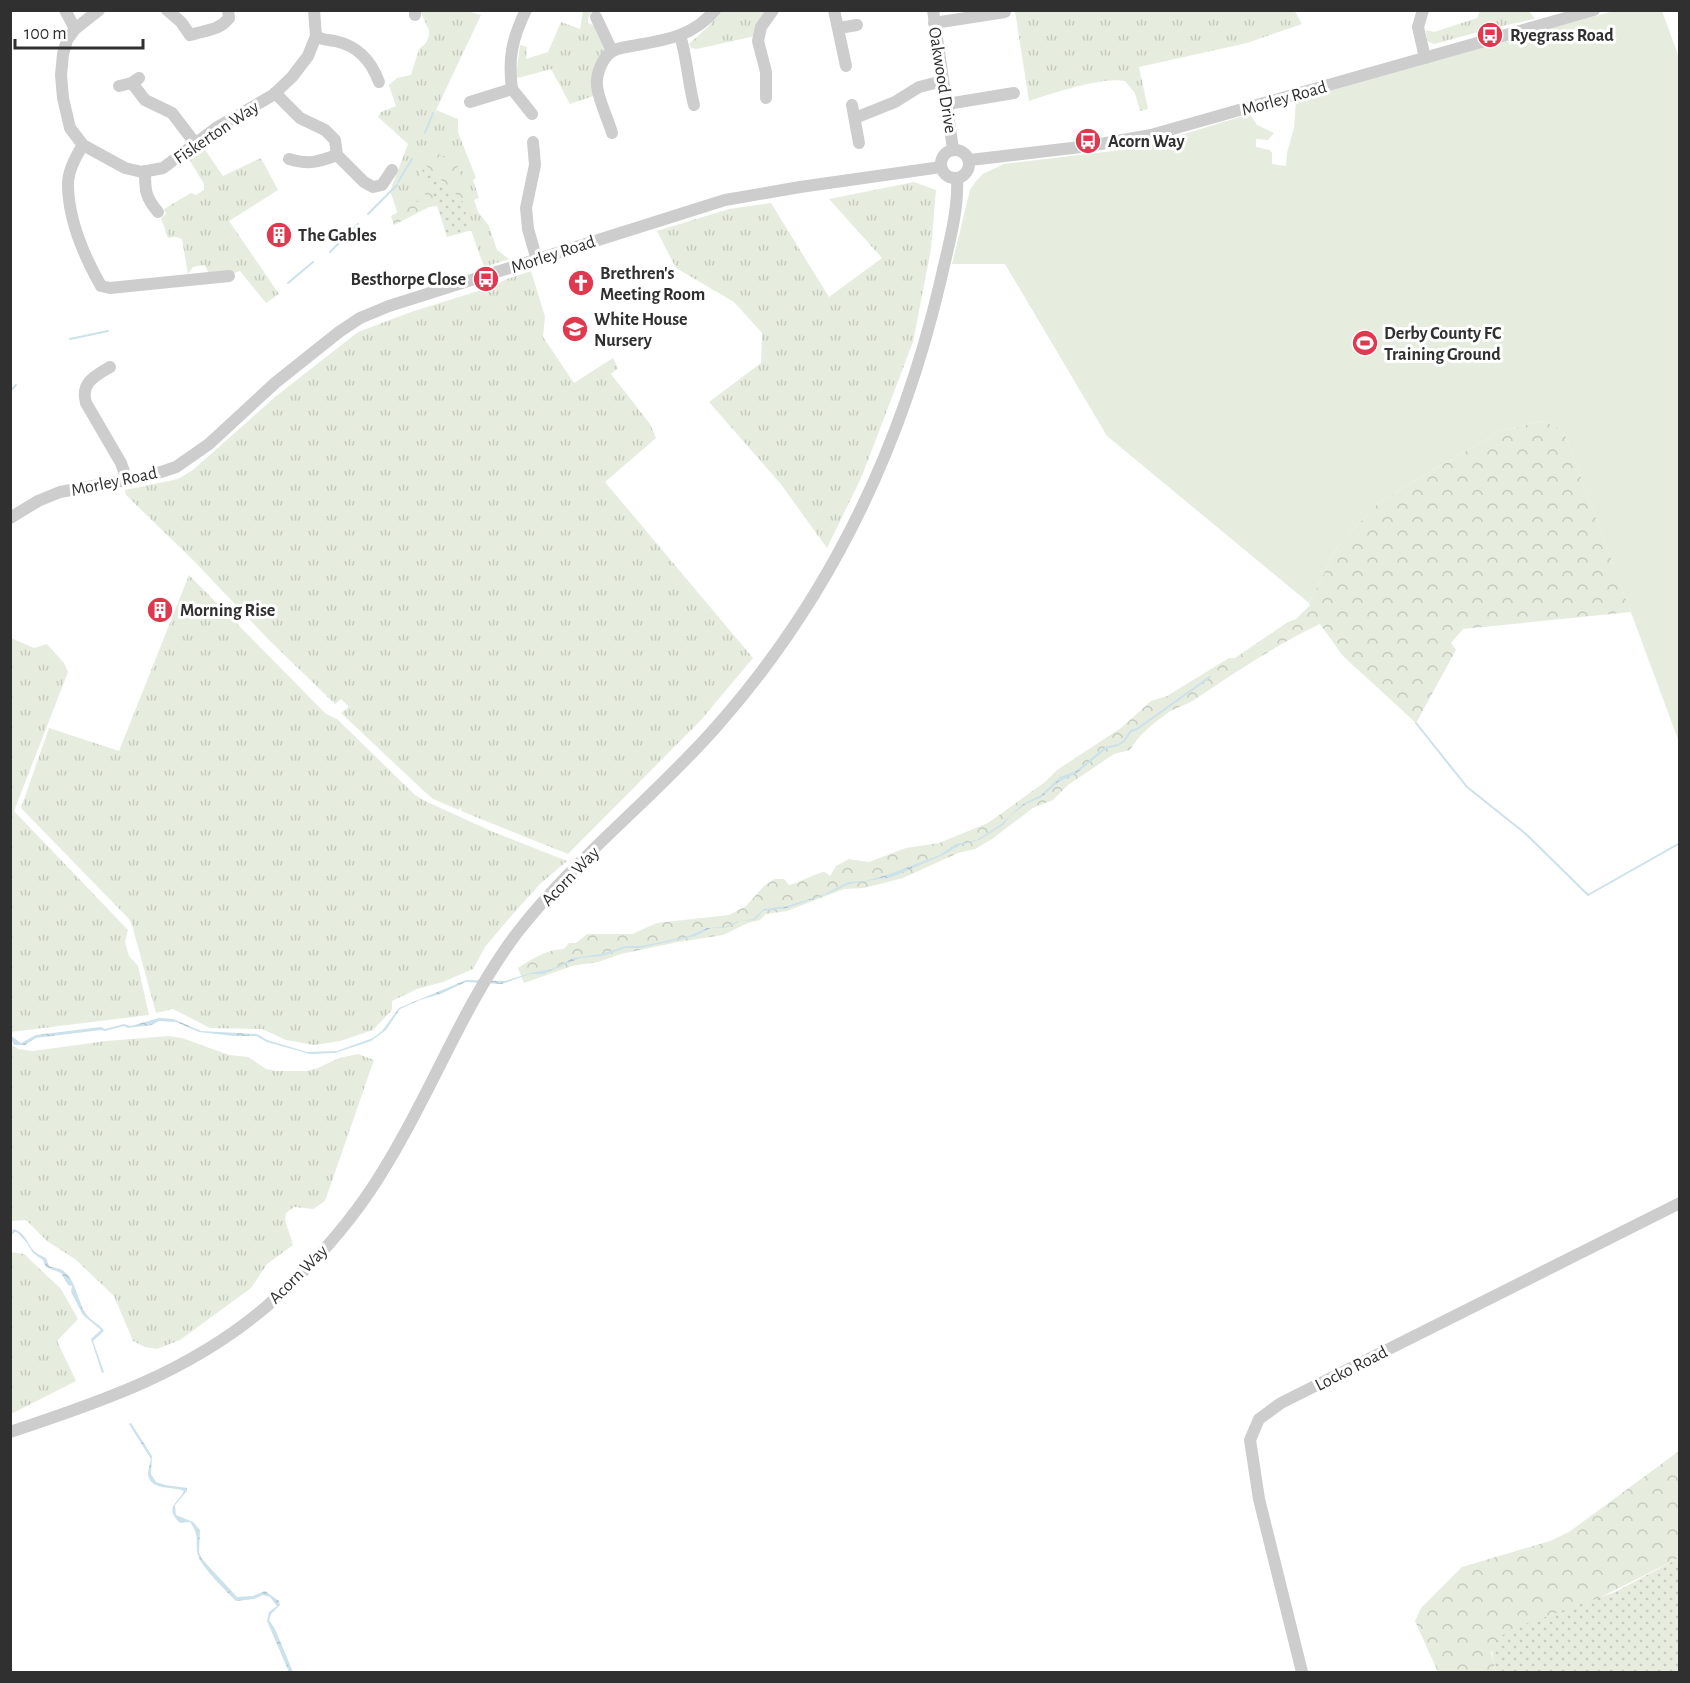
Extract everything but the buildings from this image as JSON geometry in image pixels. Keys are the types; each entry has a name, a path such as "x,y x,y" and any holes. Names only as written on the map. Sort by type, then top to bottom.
{"street":[{"path":"65,10 75,29"},
{"path":"99,10 75,29 67,40 63,54 61,75 63,98 70,128 83,145 126,168 145,171 145,190 148,200 158,212"},
{"path":"167,10 181,22 190,35 214,30 224,24 229,18 228,10"},
{"path":"314,10 316,36 352,46 363,54 374,68 379,82"},
{"path":"526,10 514,36 509,65 512,89 532,114"},
{"path":"612,133 597,85 603,60 612,51 666,40 694,30 715,10"},
{"path":"766,98 766,72 758,41 761,27 773,10"},
{"path":"834,10 846,66"},
{"path":"1423,10 1418,27 1425,58"},
{"name":"Morley Road","path":"969,160 1089,146 1152,135 1594,10"},
{"path":"933,17 1005,12"},
{"path":"596,17 612,51"},
{"name":"Oakwood Drive","path":"933,17 953,150"},
{"path":"839,28 857,25"},
{"path":"680,35 687,60 687,77 694,105"},
{"name":"Fiskerton Way","path":"145,171 163,168 216,128 275,93 292,77 308,56 316,36"},
{"path":"119,86 136,80 145,100 171,113 195,143"},
{"path":"855,118 895,102 919,87 943,81"},
{"path":"470,102 512,89"},
{"path":"275,93 300,118 325,130 335,140 337,155 355,174 373,187 382,185 392,170"},
{"path":"947,104 1014,93"},
{"path":"852,105 859,142"},
{"path":"533,142 540,155 535,165 526,208 528,229 537,260"},
{"path":"83,145 72,162 68,183 73,221 82,249 101,286 110,288 199,273 229,276"},
{"path":"953,150 965,153 969,160 969,168 965,174 957,178 948,176 941,167 945,154 953,150"},
{"path":"289,159 310,163 337,155"},
{"name":"Morley Road","path":"10,518 47,496 60,492 127,480 176,467 190,458 290,370 360,318 396,304 725,200 941,167"},
{"name":"Acorn Way","path":"10,1432 116,1395 163,1375 234,1332 306,1270 340,1232 384,1171 484,983 516,935 549,896 686,760 719,724 773,656 828,572 855,524 881,470 910,393 945,263 958,191 957,178"},
{"path":"110,367 90,380 84,389 84,395 86,403 121,463 127,480"},
{"name":"Locko Road","path":"1302,1672 1259,1498 1251,1456 1250,1440 1258,1419 1281,1403 1680,1203"}],"green space":[{"path":"1294,10 1302,24 1247,43 1139,67 1148,109 1140,111 1135,93 1125,81 1115,80 1091,83 1029,101 1015,11"},
{"path":"420,11 467,11 481,15 436,110 458,119 458,132 476,178 473,180 479,198 474,200 478,212 489,226 497,250 509,259 484,267 460,199 417,158 435,199 399,217 390,191 408,144 378,117 381,112 396,106 389,85 397,78 411,75 419,49 426,43 429,36 429,30"},
{"path":"583,11 592,11 588,23 595,26 608,50 596,95 570,104 551,69 518,78 516,75 520,45 527,47 526,59 548,52 561,22 580,29"},
{"path":"721,11 767,11 755,36 697,49 691,48 689,44 709,26"},
{"path":"1480,11 1529,11 1535,19 1434,44 1427,41 1426,30 1434,32 1477,18"},
{"name":"Derby County FC Training Ground","path":"1614,11 1662,11 1680,60 1679,742 1563,429 1542,421 1500,431 1379,502 1337,547 1309,603 1107,436 1005,264 952,264 970,190 983,174 1004,164 1138,148 1250,114 1257,125 1274,133 1268,140 1256,139 1256,147 1270,150 1272,164 1286,166 1294,128 1296,101 1469,50"},
{"path":"201,144 223,176 261,158 278,190 229,221 279,294 266,303 240,271 231,274 208,272 205,265 193,267 188,274 182,239 168,238 161,218 166,214 164,209 191,193 196,195 204,190 204,184 187,156"},
{"path":"436,153 457,165 468,193 453,204 429,207 394,225 391,216 426,197 419,172 421,159"},
{"path":"416,156 460,198 472,230 447,237 435,199"},
{"path":"914,182 936,190 931,249 913,342 862,476 827,548 780,483 709,402 761,363 762,333 734,302 676,268 657,231 729,209 771,203 829,297 882,258 829,199"},
{"path":"531,271 545,317 543,337 574,383 613,358 618,368 611,374 650,424 656,438 605,482 753,658 701,720 568,854 461,811 461,807 459,810 433,799 341,713 349,707 341,699 335,704 126,495 125,490 178,479 193,470 275,397 358,332"},
{"path":"1542,421 1563,429 1631,612 1463,629 1451,643 1456,650 1416,723 1343,656 1320,624 1271,650 1194,700 1169,712 1142,734 1130,750 1114,754 1068,785 1053,800 1033,808 975,849 958,853 903,878 864,888 844,889 787,911 766,914 760,920 723,935 621,954 598,962 572,966 524,983 518,968 546,953 564,949 569,943 576,943 587,934 632,934 657,923 729,915 746,906 765,885 775,879 784,879 789,885 820,873 825,872 830,876 836,866 849,859 869,862 906,848 939,843 988,823 1045,782 1057,770 1121,728 1151,701 1167,696 1229,658 1235,658 1296,619 1310,605 1337,547 1379,502 1500,431"},
{"path":"189,575 326,714 337,719 415,795 491,831 567,861 540,884 512,915 485,947 473,969 443,982 417,989 392,1001 392,1010 373,1030 340,1041 314,1045 286,1040 262,1029 210,1028 173,1009 156,1013 129,919 21,808 49,728 119,751"},
{"path":"11,638 34,648 47,644 64,663 68,672 14,811 128,930 125,942 129,956 138,966 149,1015 11,1032"},
{"path":"169,1036 182,1038 229,1055 248,1057 266,1069 276,1071 308,1071 339,1058 358,1054 374,1060 325,1201 313,1209 294,1207 286,1213 285,1220 293,1245 267,1264 251,1288 180,1340 157,1349 145,1347 133,1341 114,1296 75,1259 47,1241 26,1220 11,1221 11,1044 18,1049 33,1051 106,1041"},
{"path":"11,1252 24,1254 61,1289 78,1319 57,1341 76,1381 11,1414"},
{"path":"1679,1451 1679,1558 1491,1652 1496,1672 1438,1672 1415,1621 1421,1608 1462,1567 1550,1541 1569,1532"},
{"path":"1679,1558 1679,1672 1496,1672 1493,1648 1509,1630 1615,1592"}],"water":[{"path":"1105,747 1106,749 1077,773 1058,782 1042,797 1026,804 1010,816 1003,825 979,840 960,845 943,855 892,877 849,884 830,893 787,908 763,911 755,920 742,921 753,919 764,909 787,906 825,894 848,882 865,881 890,874 940,855 956,844 977,840 1000,825 1023,804 1041,795 1060,777 1076,771"},
{"path":"738,921 725,928 711,928 695,936 640,948 626,948 602,956 580,958 543,974 530,974 502,984 466,982 400,1009 386,1030 371,1041 335,1053 310,1054 267,1042 256,1036 199,1032 176,1022 159,1021 152,1025 128,1028 124,1026 105,1031 36,1038 25,1045 14,1045 10,1035 21,1043 36,1035 101,1027 105,1029 124,1024 131,1026 159,1018 173,1019 201,1031 257,1034 267,1040 307,1052 337,1051 373,1038 382,1031 399,1008 466,980 505,981 531,973 552,969 573,958 601,954 626,946 642,946 689,936 707,928 726,927"},
{"path":"13,1229 23,1234 33,1250 46,1258 49,1266 61,1269 71,1279 87,1315 104,1331 93,1341 104,1372 102,1373 91,1339 101,1330 83,1315 71,1292 72,1286 68,1285 61,1273 46,1267 43,1260 33,1253 18,1233 11,1235"},
{"path":"131,1423 152,1456 151,1474 156,1482 187,1488 175,1505 176,1515 193,1522 200,1530 199,1552 202,1559 237,1597 253,1596 265,1591 279,1601 280,1605 271,1614 269,1620 293,1672 289,1672 267,1621 269,1612 277,1606 270,1597 263,1595 254,1599 236,1601 205,1568 197,1553 197,1537 194,1528 190,1522 180,1523 173,1513 173,1506 184,1491 153,1484 148,1475 151,1459 129,1424"}],"waterway":[{"path":"425,133 433,113"},
{"path":"398,182 412,159"},
{"path":"368,214 397,185"},
{"path":"330,252 358,224"},
{"path":"288,283 313,262"},
{"path":"70,339 108,331"},
{"path":"10,391 16,385"},
{"path":"1105,748 1124,741 1131,731 1210,677"},
{"path":"1416,723 1467,787 1526,834 1588,895 1680,843"}],"place":[{"name":"Ryegrass Road","path":"1490,35"},
{"name":"Acorn Way","path":"1088,141"},
{"name":"The Gables","path":"279,235"},
{"name":"Besthorpe Close","path":"486,279"},
{"name":"Brethren's Meeting Room","path":"581,283"},
{"name":"White House Nursery","path":"575,329"},
{"name":"Derby County FC Training Ground","path":"1365,343"},
{"name":"Morning Rise","path":"160,610"}]}
